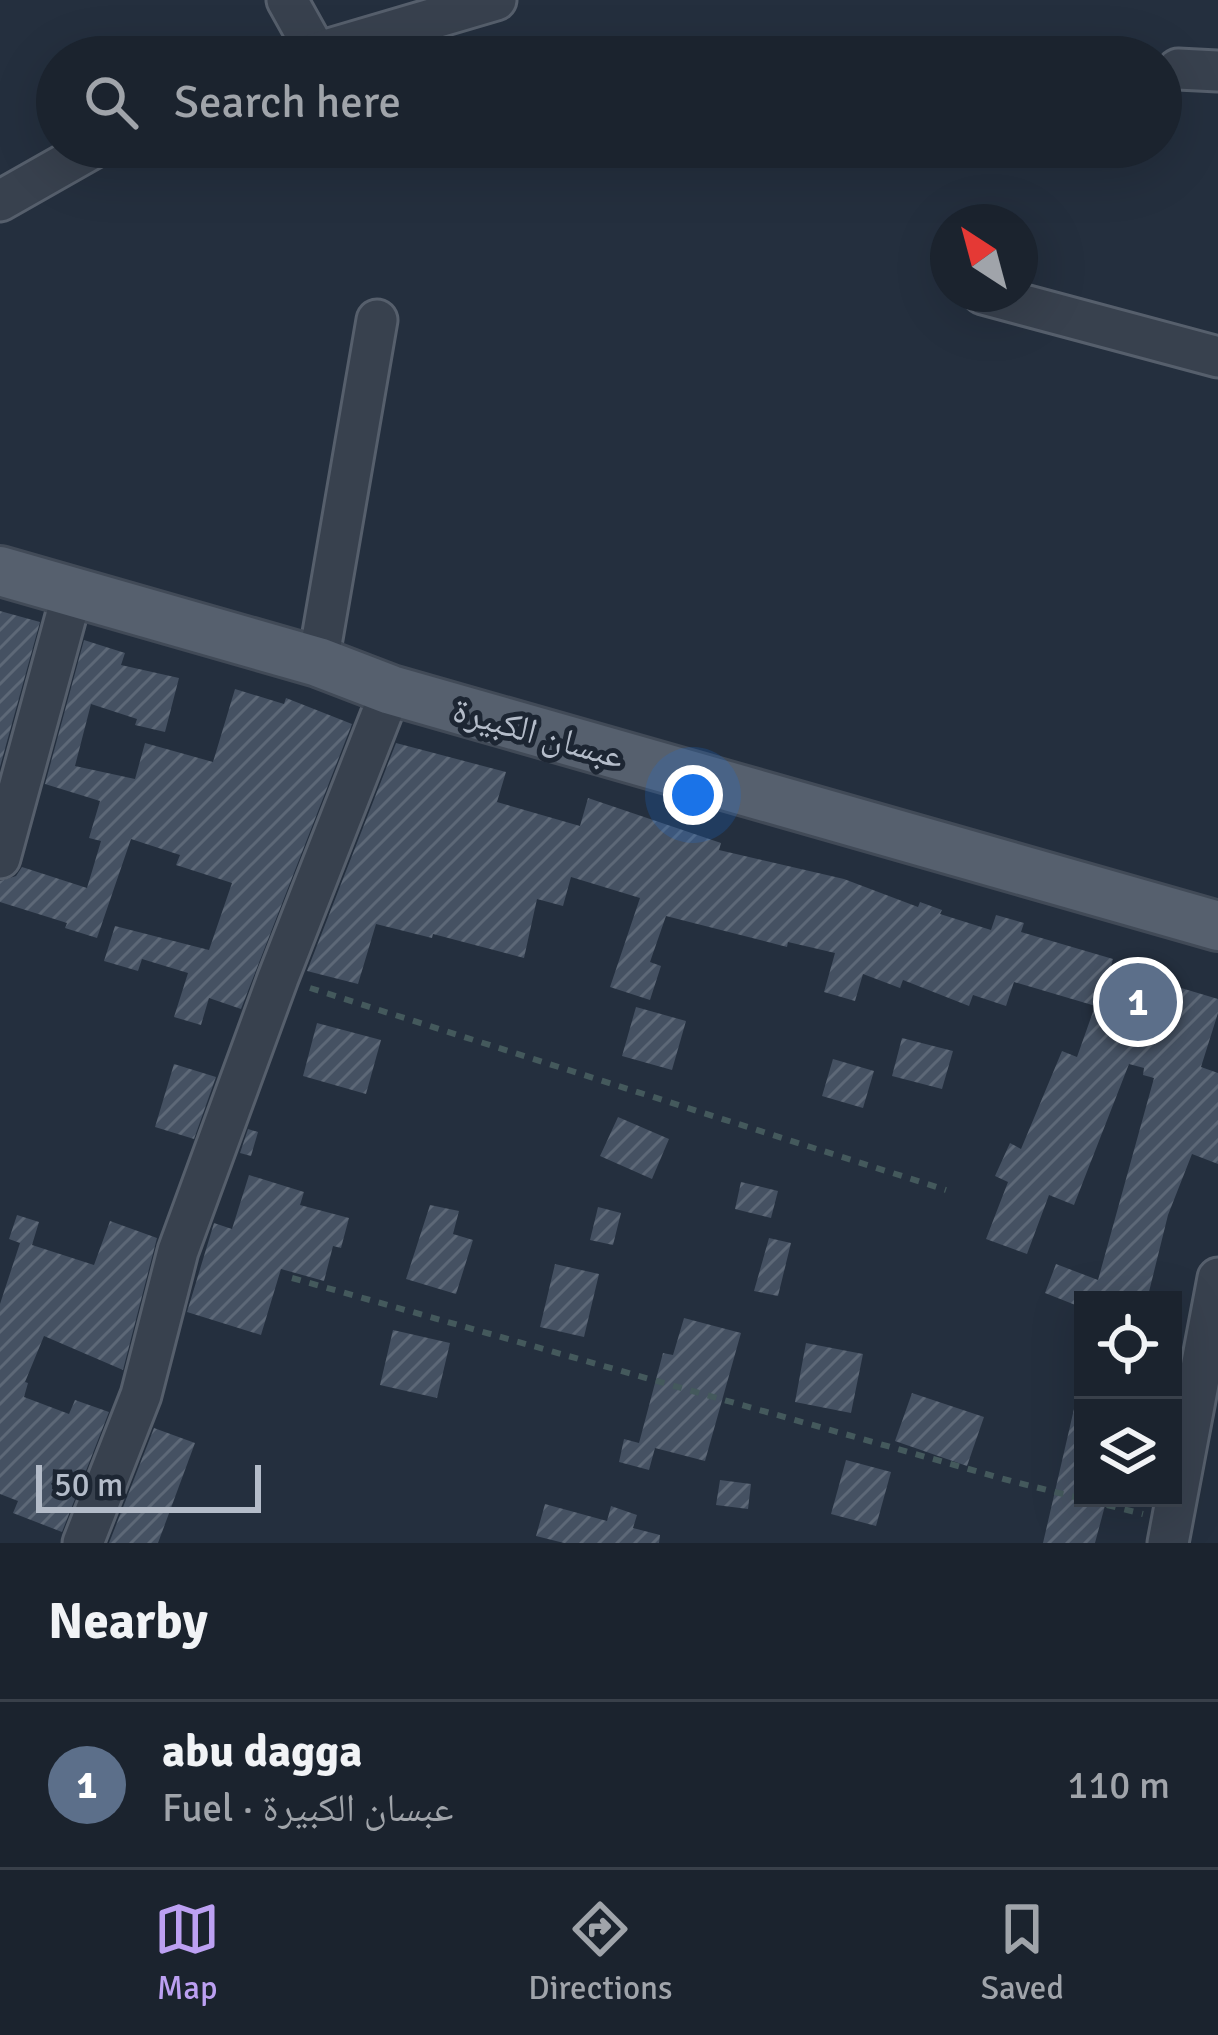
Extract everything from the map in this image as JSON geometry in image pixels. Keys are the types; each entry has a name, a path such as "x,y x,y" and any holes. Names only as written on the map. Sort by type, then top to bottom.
{"main road":[{"name":"عبسان الكبيرة","path":"0,571 318,662 391,690 1218,926"}],"street":[{"path":"287,0 302,36"},
{"path":"371,36 496,0"},
{"path":"1182,69 1218,70"},
{"path":"0,201 58,168"},
{"path":"1038,309 1218,358"},
{"path":"318,662 377,320"},
{"path":"0,858 73,594"},
{"path":"83,1543 141,1395 178,1251 391,690"},
{"path":"1169,1532 1218,1278"}],"path":[{"path":"278,978 946,1190"},
{"path":"292,1278 1011,1481 1169,1532"}],"building":[{"path":"0,611 40,622 0,767"},
{"path":"84,640 125,653 121,665 179,678 165,732 135,725 137,719 91,704 75,766 135,779 145,743 213,762 235,689 284,704 286,698 352,724 241,1009 209,998 201,1025 174,1017 188,973 142,959 138,971 104,961 115,926 209,950 232,883 176,865 180,855 131,839 97,938 65,928 67,923 0,902 0,881 16,876 22,867 87,888 101,841 89,838 100,801 45,784"},
{"path":"396,743 506,772 497,802 580,826 588,798 721,843 719,850 844,879 991,930 996,915 1024,923 1021,932 1113,959 1099,1007 1014,982 1006,1006 973,995 969,1006 903,980 900,988 863,974 855,1001 824,992 835,953 788,942 787,947 666,916 650,962 661,966 650,1000 610,987 640,898 571,877 563,906 537,899 524,958 376,924 358,984 307,971"},
{"path":"1161,982 1218,999 1201,1067 1218,1073 1218,1164 1192,1154 1168,1215 1149,1291 1074,1291 1074,1304 1045,1293 1056,1264 1098,1280 1154,1078 1143,1075 1144,1068 1129,1064 1074,1205 1049,1195 1027,1254 986,1239 1008,1182 995,1176 1010,1143 1021,1149 1062,1051 1077,1057 1094,1009 1147,1030"},
{"path":"636,1007 686,1021 672,1070 622,1056"},
{"path":"317,1023 381,1040 366,1094 303,1076"},
{"path":"902,1038 953,1051 942,1089 892,1076"},
{"path":"833,1059 874,1071 863,1108 822,1096"},
{"path":"174,1064 216,1077 194,1139 155,1127"},
{"path":"618,1117 669,1139 652,1179 600,1156"},
{"path":"248,1129 258,1132 251,1156 240,1153"},
{"path":"249,1175 304,1192 300,1205 349,1218 341,1248 333,1246 324,1281 281,1269 261,1335 187,1312 214,1223 232,1229"},
{"path":"741,1182 778,1191 771,1218 735,1209"},
{"path":"430,1205 459,1211 453,1234 473,1240 456,1294 406,1279"},
{"path":"598,1207 621,1213 613,1245 590,1240"},
{"path":"17,1215 39,1222 32,1245 94,1265 110,1221 157,1238 123,1370 44,1336 25,1382 24,1397 69,1414 75,1400 109,1412 62,1532 13,1513 18,1501 0,1494 0,1304 20,1243 9,1239"},
{"path":"769,1238 791,1243 778,1296 754,1291"},
{"path":"555,1264 599,1274 584,1337 540,1327"},
{"path":"684,1318 741,1333 705,1461 655,1448 649,1470 619,1462 624,1439 639,1443 663,1353 673,1355"},
{"path":"393,1330 450,1343 437,1398 380,1385"},
{"path":"806,1343 863,1354 851,1413 795,1402"},
{"path":"912,1393 984,1417 967,1466 895,1441"},
{"path":"1074,1409 1074,1507 1105,1507 1095,1543 1043,1543"},
{"path":"154,1428 195,1443 158,1543 109,1543"},
{"path":"846,1460 891,1472 876,1526 831,1514"},
{"path":"720,1480 751,1484 748,1509 716,1505"},
{"path":"545,1504 607,1521 611,1506 637,1515 633,1528 660,1535 659,1543 564,1543 536,1536"}],"place":[{"name":"abu dagga","path":"1138,1002"}]}
